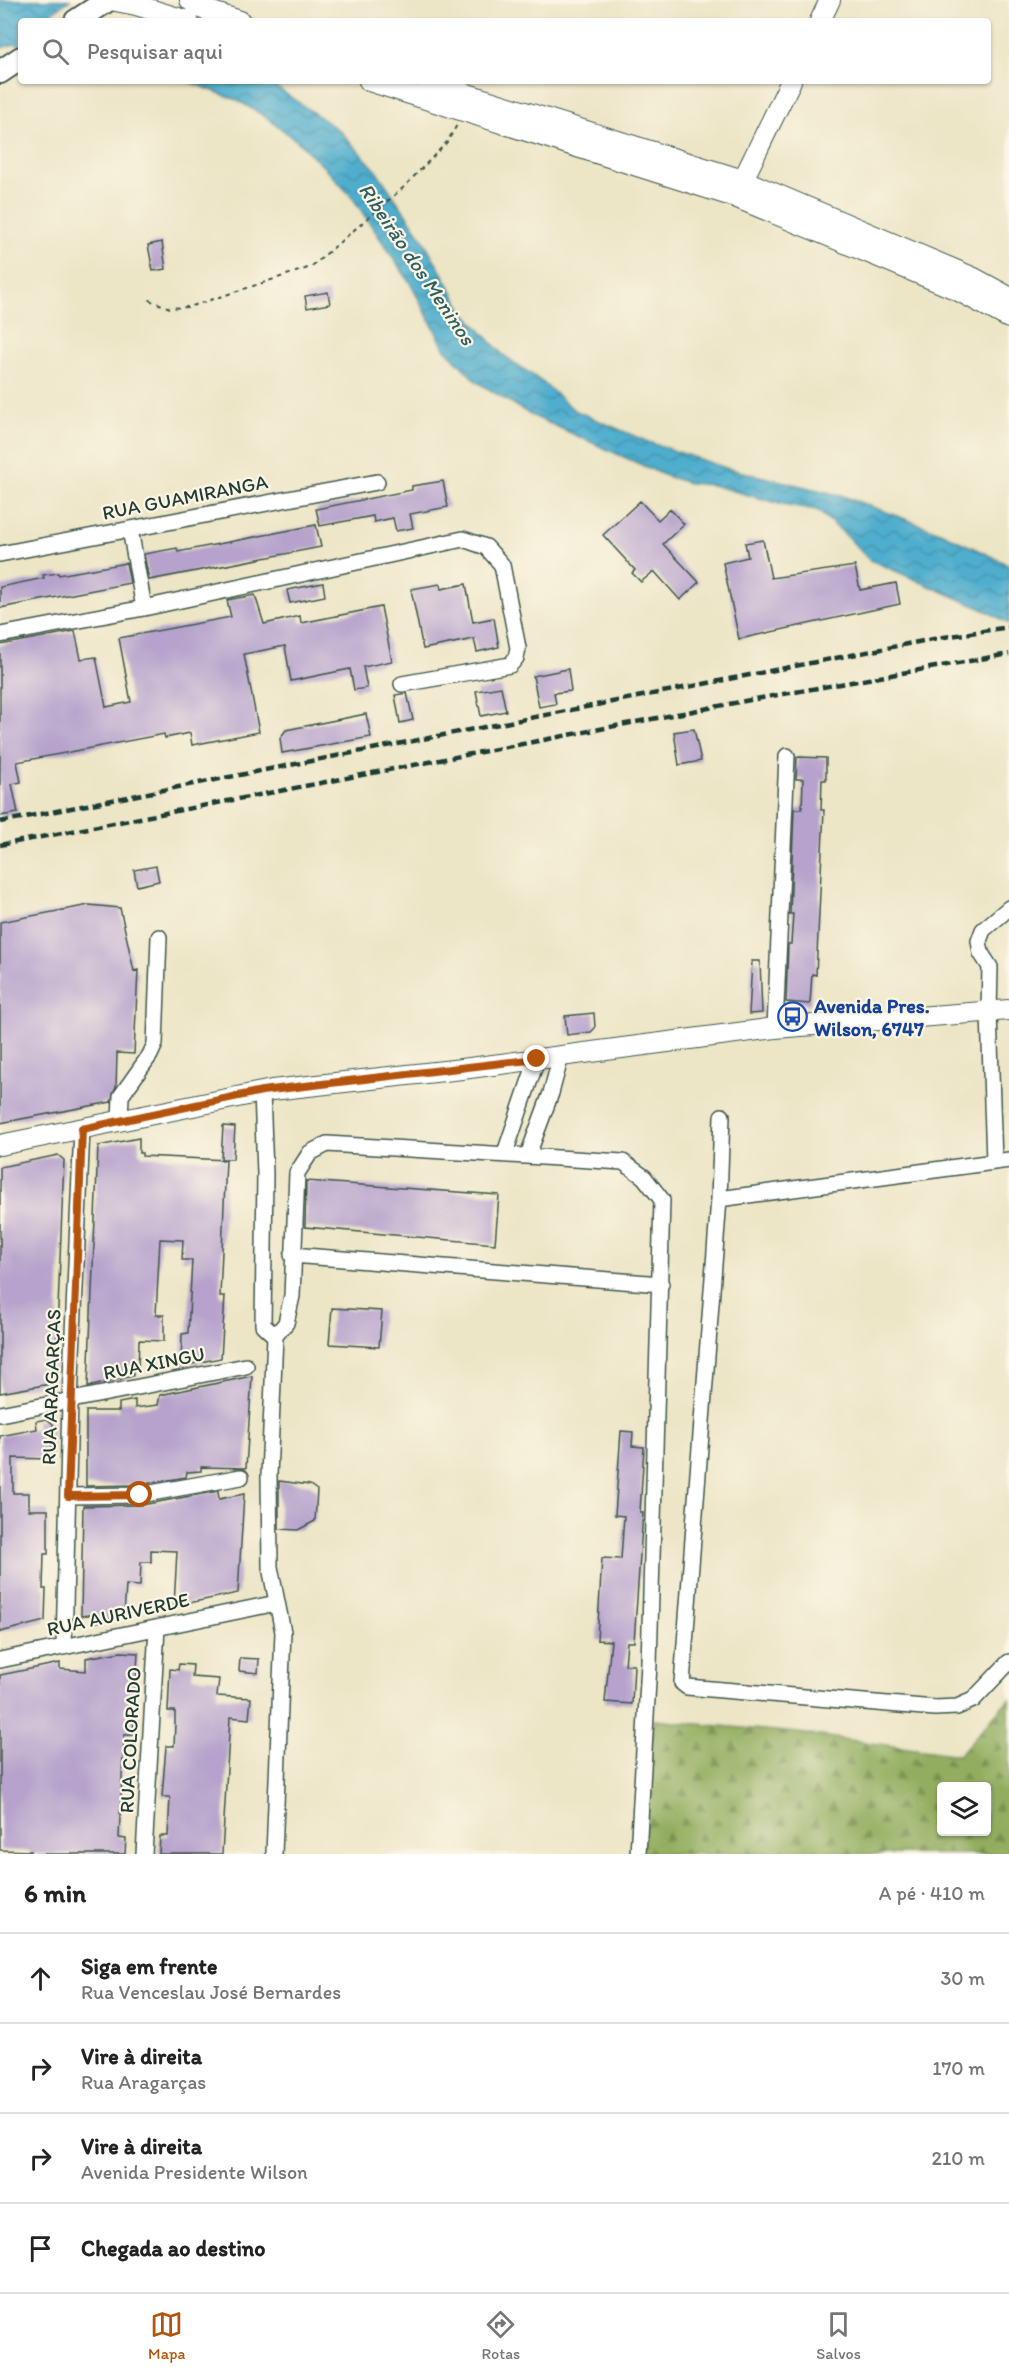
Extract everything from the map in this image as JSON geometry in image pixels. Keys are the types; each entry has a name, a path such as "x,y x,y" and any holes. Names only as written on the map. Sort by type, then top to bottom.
{"highway":[{"path":"82,17 109,0"},
{"path":"0,72 18,60"}],"main road":[{"path":"109,0 136,4 179,18"},
{"path":"190,0 203,9 231,18"},
{"path":"821,18 830,0"},
{"path":"379,84 739,188 953,288 1009,318"},
{"path":"435,84 739,188 974,278 1009,297"},
{"path":"739,188 790,84"},
{"path":"0,1145 262,1091 775,1028 1009,1010"}],"street":[{"name":"RUA GUAMIRANGA","path":"0,554 377,482"},
{"path":"129,529 144,608"},
{"path":"0,634 144,608 463,539 486,547 502,566 518,648 516,658 510,665 402,684"},
{"path":"775,1028 788,756"},
{"path":"719,1199 1001,1161 989,1013 990,965 981,953 979,941 983,930 1009,908"},
{"path":"120,1122 121,1096 150,1055 155,1044 159,937"},
{"path":"528,1155 551,1093 561,1056"},
{"path":"505,1154 537,1059"},
{"path":"262,1091 265,1174 264,1325 275,1336"},
{"path":"722,1116 719,1199 683,1686 935,1708 957,1707 973,1700 1009,1662"},
{"name":"RUA ARAGARÇAS","path":"64,1647 70,1401 82,1129"},
{"path":"274,1854 283,1632 270,1567 269,1486 275,1336 286,1323 292,1296 297,1173 310,1153 327,1144 623,1162 644,1177 662,1200 650,1664 638,1854"},
{"path":"292,1255 661,1284"},
{"name":"RUA XINGU","path":"0,1414 246,1366"},
{"path":"68,1496 140,1495 241,1477"},
{"name":"RUA AURIVERDE","path":"0,1660 277,1603"},
{"name":"RUA COLORADO","path":"144,1854 157,1628"}],"path":[{"path":"149,300 170,308 189,308 297,274 312,267 404,187 447,142 466,111"}],"green space":[{"path":"1009,1699 1009,1854 639,1854 654,1720 798,1733 959,1755"}],"water":[{"path":"0,0 70,0 48,15 64,18 18,18 18,44 0,48"},
{"name":"Ribeirão dos Meninos","path":"195,84 271,84 340,131 375,169 421,236 464,312 502,354 541,381 574,410 648,442 726,468 843,496 940,532 1001,561 1009,566 1009,624 989,612 868,559 847,536 817,510 777,503 712,485 689,483 666,476 531,415 477,382 445,349 409,281 352,197 297,141 266,117 237,100"}],"building":[{"path":"162,242 166,269 153,271 148,245"},
{"path":"328,292 330,304 307,308 305,296"},
{"path":"443,481 448,507 410,514 413,528 396,531 393,518 374,522 373,516 320,526 316,509 412,490 412,486"},
{"path":"640,501 658,520 670,509 684,524 663,544 699,582 680,600 654,571 641,582 632,573 635,570 603,535"},
{"path":"316,525 321,547 149,580 144,554 177,548 178,552"},
{"path":"763,540 771,578 855,566 860,590 896,583 900,604 739,639 723,563 748,557 745,543"},
{"path":"126,563 130,583 0,608 0,587 44,578 43,575 58,573 59,575"},
{"path":"323,583 325,596 290,603 287,590"},
{"path":"440,584 441,589 466,584 473,622 494,618 499,647 477,652 474,639 423,649 411,589"},
{"path":"255,595 264,624 300,616 301,623 381,607 392,661 363,667 367,688 354,690 350,669 291,681 285,646 244,654 259,732 192,745 190,733 165,738 164,734 17,762 21,782 12,784 18,813 0,816 0,645 75,631 81,659 96,657 106,707 131,702 119,638 231,617 227,600"},
{"path":"568,669 571,691 554,693 556,704 539,707 533,676"},
{"path":"501,687 506,711 481,716 476,691"},
{"path":"407,693 413,720 400,723 395,695"},
{"path":"366,714 371,737 282,753 280,738 286,730"},
{"path":"694,729 701,761 679,765 674,732"},
{"path":"797,757 826,758 826,780 822,780 821,810 824,810 816,975 812,974 810,1004 786,1002 788,944 791,944 793,914 790,914 794,809 802,809 803,779 796,779"},
{"path":"156,866 159,881 137,886 134,870"},
{"path":"89,905 120,908 134,971 138,970 134,1054 117,1053 116,1087 111,1102 0,1123 0,922"},
{"path":"752,961 760,961 762,1013 749,1014"},
{"path":"594,1013 595,1028 591,1032 567,1035 565,1016"},
{"path":"223,1126 235,1127 233,1159 221,1159"},
{"path":"139,1138 139,1153 142,1153 142,1156 226,1160 220,1296 225,1296 221,1358 181,1366 182,1334 188,1333 192,1260 182,1260 183,1240 160,1239 156,1315 164,1315 164,1341 139,1340 138,1368 133,1368 133,1376 88,1387 98,1146"},
{"path":"58,1155 64,1160 55,1383 0,1393 0,1167"},
{"path":"306,1181 499,1195 495,1244 305,1227"},
{"path":"332,1308 382,1311 379,1347 329,1344"},
{"path":"252,1376 246,1468 201,1467 201,1471 187,1472 186,1477 139,1485 86,1486 86,1411 119,1411 119,1403 135,1400 135,1408 158,1405 160,1395"},
{"path":"47,1419 53,1424 52,1456 47,1456 47,1459 13,1458 13,1493 29,1493 29,1510 48,1510 48,1554 44,1554 43,1589 46,1589 45,1621 0,1632 0,1436 37,1429 36,1421"},
{"path":"621,1431 633,1432 632,1446 644,1447 640,1512 643,1512 634,1642 627,1642 625,1665 634,1665 632,1704 605,1702 611,1641 597,1640 602,1558 621,1559 624,1516 615,1515"},
{"path":"279,1481 310,1485 317,1490 315,1521 298,1530 279,1529"},
{"path":"218,1491 219,1499 244,1494 238,1593 174,1606 177,1551 151,1550 151,1562 141,1562 140,1586 126,1585 124,1616 96,1622 95,1614 81,1616 83,1506 142,1505"},
{"path":"121,1652 138,1653 133,1735 124,1735 119,1838 126,1839 125,1854 30,1854 31,1851 0,1850 0,1675 60,1663 60,1669 86,1671 86,1658"},
{"path":"240,1658 259,1659 258,1673 239,1671"},
{"path":"179,1664 193,1665 192,1677 219,1679 217,1696 251,1698 249,1719 230,1717 222,1854 159,1854 160,1836 168,1836 170,1797 162,1797 166,1746 174,1746 175,1711 168,1711 170,1669 178,1670"}],"railway":[{"path":"0,822 938,638 1009,627"},
{"path":"0,845 750,700 1009,654"}],"place":[{"name":"Avenida Pres. Wilson, 6747","path":"793,1017"}],"route":[{"path":"140,1495 68,1496 82,1129 262,1091 537,1059"}]}
